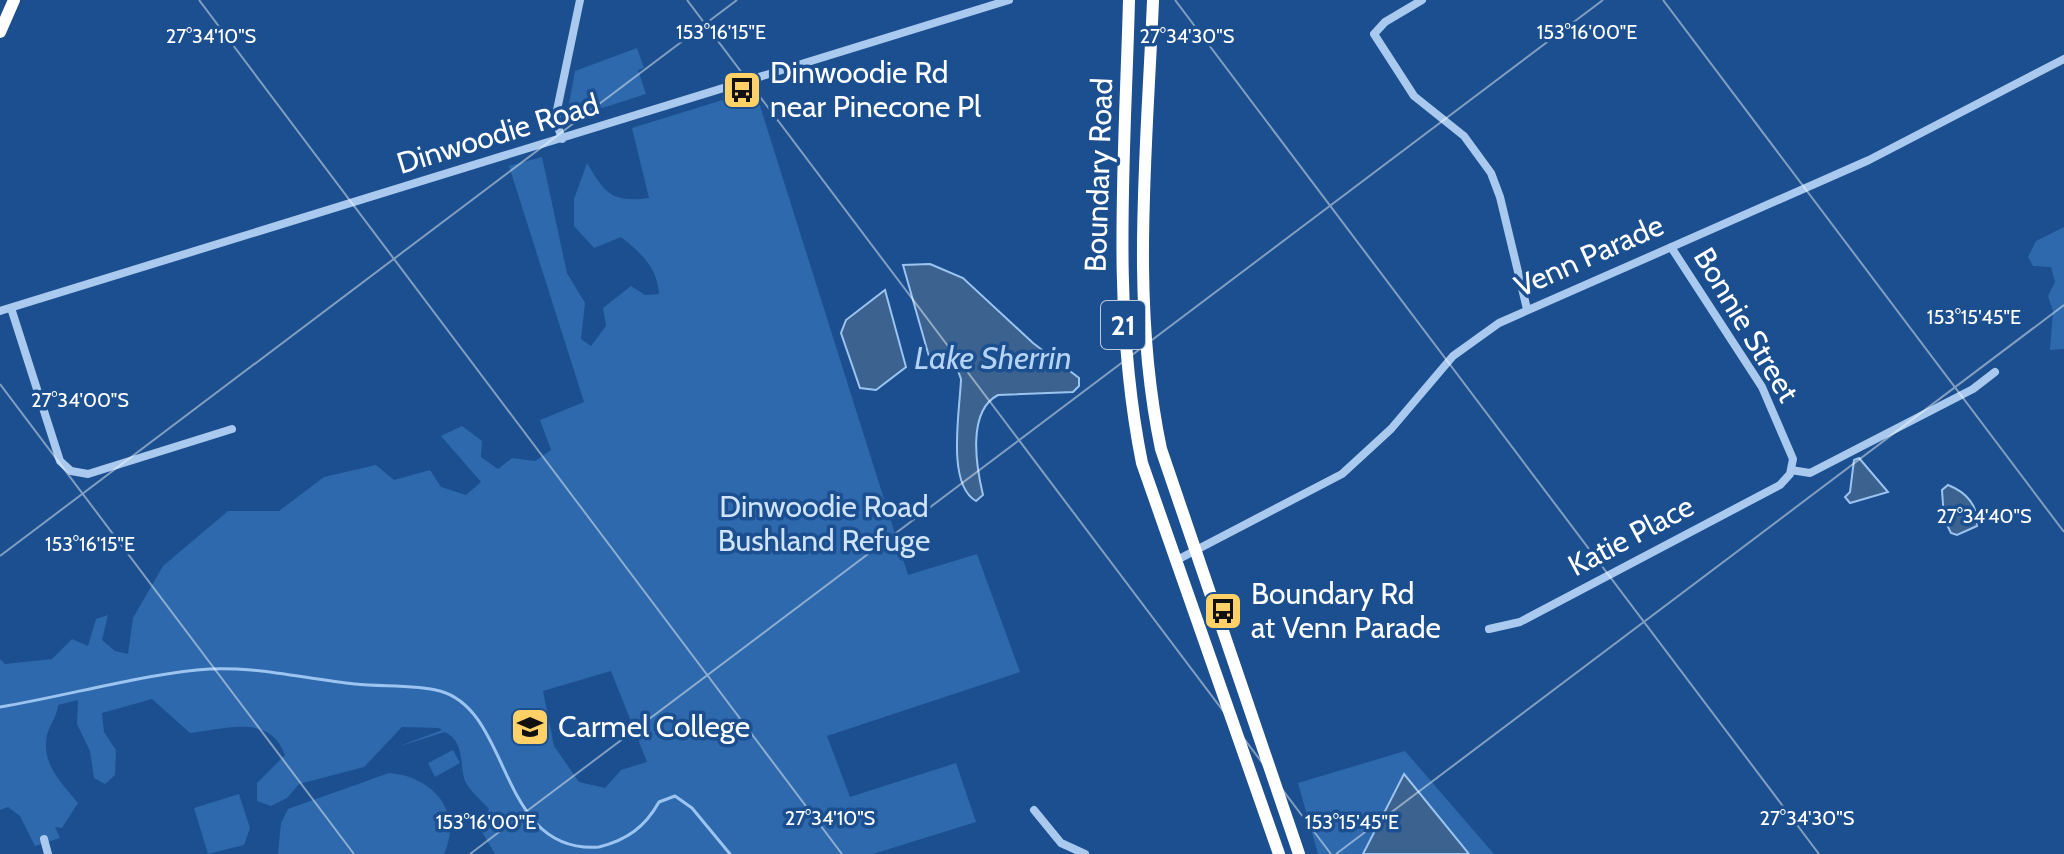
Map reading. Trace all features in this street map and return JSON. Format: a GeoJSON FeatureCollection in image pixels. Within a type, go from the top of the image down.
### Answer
{"type":"FeatureCollection","features":[{"type":"Feature","properties":{"kind":"highway"},"geometry":{"type":"LineString","coordinates":[[0,32],[14,0]]}},
{"type":"Feature","properties":{"kind":"highway","name":"Boundary Road"},"geometry":{"type":"LineString","coordinates":[[1129,0],[1121,253],[1125,363],[1142,463],[1279,854]]}},
{"type":"Feature","properties":{"kind":"highway","name":"Boundary Road"},"geometry":{"type":"LineString","coordinates":[[1153,0],[1143,260],[1145,351],[1161,449],[1299,854]]}},
{"type":"Feature","properties":{"kind":"street"},"geometry":{"type":"LineString","coordinates":[[562,139],[556,121],[557,110],[580,0]]}},
{"type":"Feature","properties":{"kind":"street","name":"Dinwoodie Road"},"geometry":{"type":"LineString","coordinates":[[0,311],[1009,0]]}},
{"type":"Feature","properties":{"kind":"street"},"geometry":{"type":"LineString","coordinates":[[1422,0],[1385,22],[1374,34],[1414,96],[1464,136],[1491,173],[1500,197],[1527,309]]}},
{"type":"Feature","properties":{"kind":"street","name":"Venn Parade"},"geometry":{"type":"LineString","coordinates":[[1177,560],[1342,474],[1391,429],[1453,356],[1474,339],[1527,309],[1869,160],[2064,59]]}},
{"type":"Feature","properties":{"kind":"street","name":"Bonnie Street"},"geometry":{"type":"LineString","coordinates":[[1671,247],[1752,369],[1793,459],[1791,472]]}},
{"type":"Feature","properties":{"kind":"street"},"geometry":{"type":"LineString","coordinates":[[11,308],[60,461],[71,471],[88,474],[232,429]]}},
{"type":"Feature","properties":{"kind":"street"},"geometry":{"type":"LineString","coordinates":[[1791,472],[1810,473],[1973,389],[1995,372]]}},
{"type":"Feature","properties":{"kind":"street","name":"Katie Place"},"geometry":{"type":"LineString","coordinates":[[1489,629],[1520,622],[1780,485],[1791,472]]}},
{"type":"Feature","properties":{"kind":"street"},"geometry":{"type":"LineString","coordinates":[[1034,810],[1061,843],[1085,854]]}},
{"type":"Feature","properties":{"kind":"street"},"geometry":{"type":"LineString","coordinates":[[44,839],[48,854]]}},
{"type":"Feature","properties":{"kind":"green space"},"geometry":{"type":"Polygon","coordinates":[[[637,48],[644,68],[638,70],[646,94],[571,118],[567,115],[575,71],[637,48]]]}},
{"type":"Feature","properties":{"kind":"green space","name":"Dinwoodie Road Bushland Refuge"},"geometry":{"type":"Polygon","coordinates":[[[755,90],[908,575],[977,554],[1020,672],[827,736],[850,797],[956,763],[976,822],[873,854],[495,854],[478,825],[489,809],[466,782],[460,752],[451,736],[445,732],[397,747],[442,730],[439,728],[402,727],[364,767],[299,784],[287,798],[271,806],[257,801],[257,783],[285,755],[269,733],[231,727],[190,733],[152,699],[102,713],[104,732],[116,750],[115,775],[105,784],[94,778],[90,751],[77,724],[78,700],[58,705],[46,745],[54,772],[78,803],[62,828],[55,827],[60,838],[35,846],[20,816],[8,807],[0,810],[0,659],[5,664],[52,659],[72,639],[88,646],[96,619],[108,615],[102,640],[115,651],[128,654],[133,618],[163,566],[228,511],[279,511],[324,477],[376,465],[394,480],[430,470],[441,487],[466,495],[481,482],[441,436],[462,426],[482,441],[481,457],[498,469],[512,458],[535,461],[551,450],[540,420],[584,402],[509,166],[542,157],[567,273],[585,303],[581,339],[591,346],[606,326],[603,308],[631,286],[645,295],[659,294],[655,276],[647,262],[621,237],[594,248],[574,226],[574,199],[587,163],[610,194],[626,199],[649,198],[632,128],[755,90]],[[611,671],[543,691],[554,746],[579,782],[605,788],[621,770],[647,762],[611,671]]]}},
{"type":"Feature","properties":{"kind":"green space"},"geometry":{"type":"Polygon","coordinates":[[[2064,227],[2064,349],[2050,350],[2053,311],[2048,296],[2055,282],[2051,267],[2033,266],[2028,257],[2036,241],[2064,227]]]}},
{"type":"Feature","properties":{"kind":"green space"},"geometry":{"type":"Polygon","coordinates":[[[453,750],[460,763],[435,777],[428,763],[453,750]]]}},
{"type":"Feature","properties":{"kind":"green space"},"geometry":{"type":"Polygon","coordinates":[[[1405,751],[1494,854],[1469,854],[1404,774],[1363,854],[1318,854],[1298,783],[1405,751]]]}},
{"type":"Feature","properties":{"kind":"green space"},"geometry":{"type":"Polygon","coordinates":[[[389,773],[418,781],[440,798],[450,823],[444,854],[278,854],[281,823],[288,809],[389,773]]]}},
{"type":"Feature","properties":{"kind":"green space"},"geometry":{"type":"Polygon","coordinates":[[[239,794],[250,828],[244,845],[208,854],[194,808],[239,794]]]}},
{"type":"Feature","properties":{"kind":"water","name":"Lake Sherrin"},"geometry":{"type":"Polygon","coordinates":[[[930,264],[963,278],[1033,343],[1079,378],[1079,386],[1073,392],[998,395],[988,403],[982,413],[976,440],[983,495],[976,501],[967,492],[958,463],[961,379],[955,363],[946,358],[930,360],[903,265],[930,264]]]}},
{"type":"Feature","properties":{"kind":"water"},"geometry":{"type":"Polygon","coordinates":[[[885,290],[906,367],[876,390],[860,388],[841,333],[846,320],[885,290]]]}},
{"type":"Feature","properties":{"kind":"water"},"geometry":{"type":"Polygon","coordinates":[[[1859,458],[1888,492],[1850,503],[1845,497],[1850,492],[1854,460],[1859,458]]]}},
{"type":"Feature","properties":{"kind":"water"},"geometry":{"type":"Polygon","coordinates":[[[1948,485],[1970,501],[1976,512],[1977,526],[1957,535],[1951,533],[1944,519],[1942,490],[1948,485]]]}},
{"type":"Feature","properties":{"kind":"water"},"geometry":{"type":"Polygon","coordinates":[[[1404,774],[1469,854],[1363,854],[1404,774]]]}},
{"type":"Feature","properties":{"kind":"waterway"},"geometry":{"type":"LineString","coordinates":[[0,707],[148,677],[217,669],[256,670],[355,684],[409,686],[440,691],[464,704],[481,725],[523,806],[541,828],[566,843],[599,847],[618,841],[648,819],[659,802],[675,796],[692,808],[730,854]]}},
{"type":"Feature","properties":{"kind":"place","name":"Dinwoodie Rd near Pinecone Pl"},"geometry":{"type":"Point","coordinates":[742,90]}},
{"type":"Feature","properties":{"kind":"place","name":"Boundary Rd at Venn Parade"},"geometry":{"type":"Point","coordinates":[1223,611]}},
{"type":"Feature","properties":{"kind":"place","name":"Carmel College"},"geometry":{"type":"Point","coordinates":[530,727]}}]}
